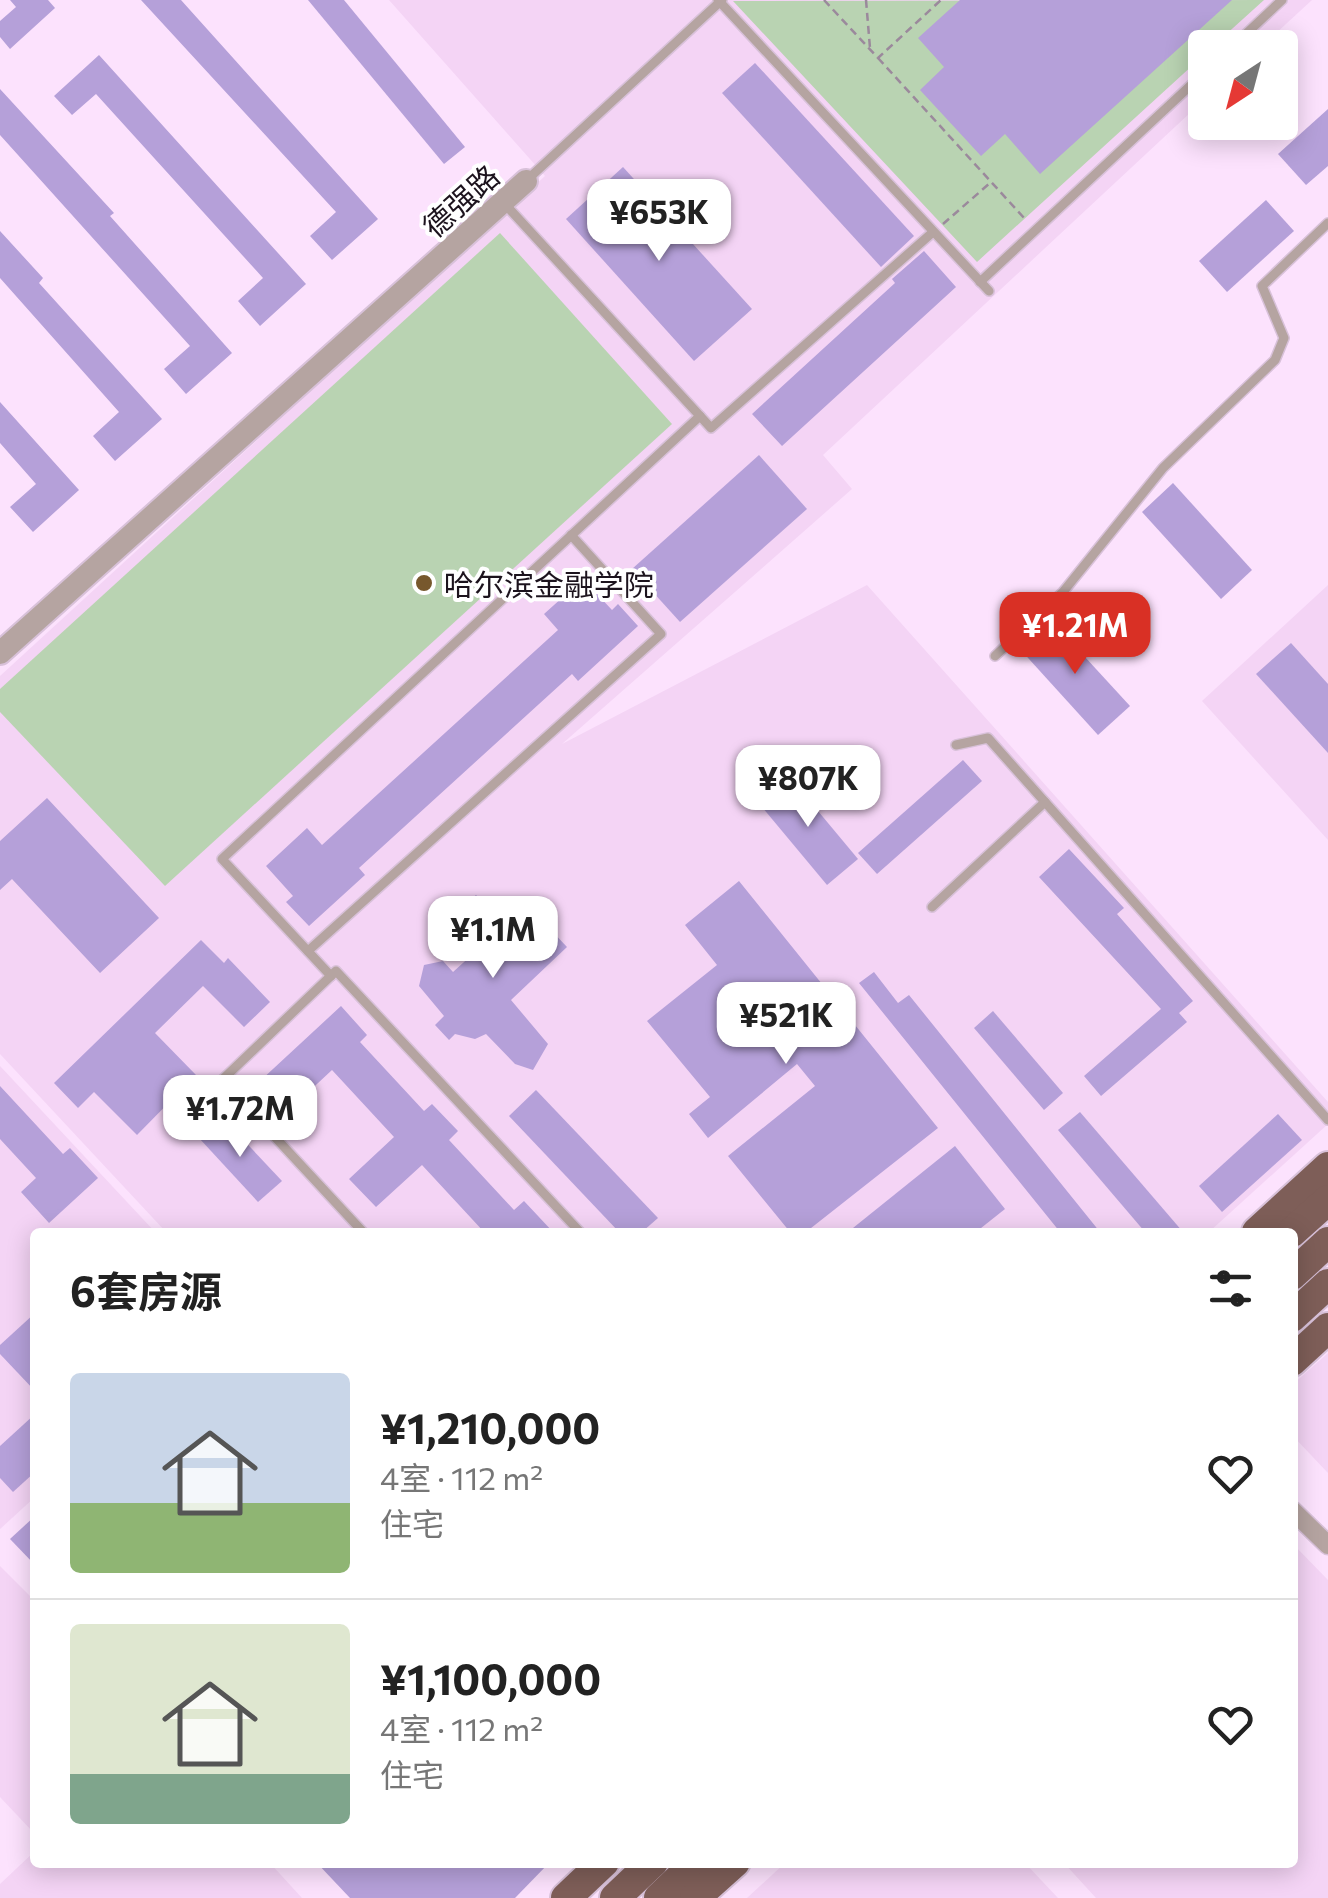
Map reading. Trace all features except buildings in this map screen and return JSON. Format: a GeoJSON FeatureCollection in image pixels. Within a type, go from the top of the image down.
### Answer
{"type":"FeatureCollection","features":[{"type":"Feature","properties":{"kind":"highway"},"geometry":{"type":"LineString","coordinates":[[1261,1228],[1328,1167]]}},
{"type":"Feature","properties":{"kind":"highway"},"geometry":{"type":"LineString","coordinates":[[1296,1228],[1328,1200]]}},
{"type":"Feature","properties":{"kind":"highway"},"geometry":{"type":"LineString","coordinates":[[1298,1270],[1328,1242]]}},
{"type":"Feature","properties":{"kind":"highway"},"geometry":{"type":"LineString","coordinates":[[1298,1311],[1328,1284]]}},
{"type":"Feature","properties":{"kind":"highway"},"geometry":{"type":"LineString","coordinates":[[1298,1334],[1328,1307]]}},
{"type":"Feature","properties":{"kind":"highway"},"geometry":{"type":"LineString","coordinates":[[1298,1356],[1328,1328]]}},
{"type":"Feature","properties":{"kind":"highway"},"geometry":{"type":"LineString","coordinates":[[566,1898],[596,1868]]}},
{"type":"Feature","properties":{"kind":"highway"},"geometry":{"type":"LineString","coordinates":[[615,1898],[648,1868]]}},
{"type":"Feature","properties":{"kind":"highway"},"geometry":{"type":"LineString","coordinates":[[659,1898],[691,1868]]}},
{"type":"Feature","properties":{"kind":"highway"},"geometry":{"type":"LineString","coordinates":[[696,1898],[728,1868]]}},
{"type":"Feature","properties":{"kind":"street","name":"德强路"},"geometry":{"type":"LineString","coordinates":[[0,638],[515,176],[526,181],[0,653]]}},
{"type":"Feature","properties":{"kind":"street"},"geometry":{"type":"LineString","coordinates":[[1298,1516],[1328,1545]]}},
{"type":"Feature","properties":{"kind":"lane"},"geometry":{"type":"LineString","coordinates":[[526,181],[720,0],[988,291]]}},
{"type":"Feature","properties":{"kind":"lane"},"geometry":{"type":"LineString","coordinates":[[1250,30],[1282,0]]}},
{"type":"Feature","properties":{"kind":"lane"},"geometry":{"type":"LineString","coordinates":[[980,282],[1188,88]]}},
{"type":"Feature","properties":{"kind":"lane"},"geometry":{"type":"LineString","coordinates":[[503,202],[711,428],[933,232]]}},
{"type":"Feature","properties":{"kind":"lane"},"geometry":{"type":"LineString","coordinates":[[996,656],[1063,592],[1163,468],[1275,360],[1284,338],[1262,286],[1328,223]]}},
{"type":"Feature","properties":{"kind":"lane"},"geometry":{"type":"LineString","coordinates":[[331,976],[222,860],[700,416]]}},
{"type":"Feature","properties":{"kind":"lane"},"geometry":{"type":"LineString","coordinates":[[308,951],[661,634],[572,536]]}},
{"type":"Feature","properties":{"kind":"lane"},"geometry":{"type":"LineString","coordinates":[[956,745],[988,738],[1328,1120]]}},
{"type":"Feature","properties":{"kind":"lane"},"geometry":{"type":"LineString","coordinates":[[932,907],[1046,802]]}},
{"type":"Feature","properties":{"kind":"lane"},"geometry":{"type":"LineString","coordinates":[[360,1228],[222,1080],[336,971],[576,1228]]}},
{"type":"Feature","properties":{"kind":"path"},"geometry":{"type":"LineString","coordinates":[[824,0],[1035,231]]}},
{"type":"Feature","properties":{"kind":"path"},"geometry":{"type":"LineString","coordinates":[[866,0],[870,50]]}},
{"type":"Feature","properties":{"kind":"path"},"geometry":{"type":"LineString","coordinates":[[878,58],[942,0]]}},
{"type":"Feature","properties":{"kind":"path"},"geometry":{"type":"LineString","coordinates":[[933,232],[991,182]]}},
{"type":"Feature","properties":{"kind":"shaded area","name":"哈尔滨金融学院"},"geometry":{"type":"Polygon","coordinates":[[[389,0],[1312,0],[1279,30],[1188,30],[1188,115],[823,455],[852,489],[562,744],[867,585],[1328,1102],[1328,1124],[1213,1228],[162,1228],[0,1054],[0,676],[545,176],[389,0]]]}},
{"type":"Feature","properties":{"kind":"shaded area"},"geometry":{"type":"Polygon","coordinates":[[[1328,585],[1328,840],[1202,701],[1328,585]]]}},
{"type":"Feature","properties":{"kind":"shaded area"},"geometry":{"type":"Polygon","coordinates":[[[0,1066],[151,1228],[30,1228],[30,1502],[0,1529],[0,1066]]]}},
{"type":"Feature","properties":{"kind":"shaded area"},"geometry":{"type":"Polygon","coordinates":[[[1328,1353],[1328,1473],[1298,1441],[1298,1380],[1328,1353]]]}},
{"type":"Feature","properties":{"kind":"shaded area"},"geometry":{"type":"Polygon","coordinates":[[[1298,1549],[1328,1580],[1328,1898],[1096,1898],[1069,1868],[1298,1868],[1298,1549]]]}},
{"type":"Feature","properties":{"kind":"shaded area"},"geometry":{"type":"Polygon","coordinates":[[[0,1566],[30,1596],[30,1829],[0,1797],[0,1566]]]}},
{"type":"Feature","properties":{"kind":"shaded area"},"geometry":{"type":"Polygon","coordinates":[[[30,1856],[30,1868],[275,1868],[302,1898],[0,1898],[0,1884],[30,1856]]]}},
{"type":"Feature","properties":{"kind":"shaded area"},"geometry":{"type":"Polygon","coordinates":[[[780,1868],[1030,1868],[1058,1898],[747,1898],[780,1868]]]}},
{"type":"Feature","properties":{"kind":"green space"},"geometry":{"type":"Polygon","coordinates":[[[1264,0],[1231,30],[1188,30],[1188,70],[977,262],[733,1],[1264,0]]]}},
{"type":"Feature","properties":{"kind":"green space"},"geometry":{"type":"Polygon","coordinates":[[[500,233],[672,424],[165,886],[0,712],[0,689],[500,233]]]}},
{"type":"Feature","properties":{"kind":"place","name":"哈尔滨金融学院"},"geometry":{"type":"Point","coordinates":[424,583]}}]}
